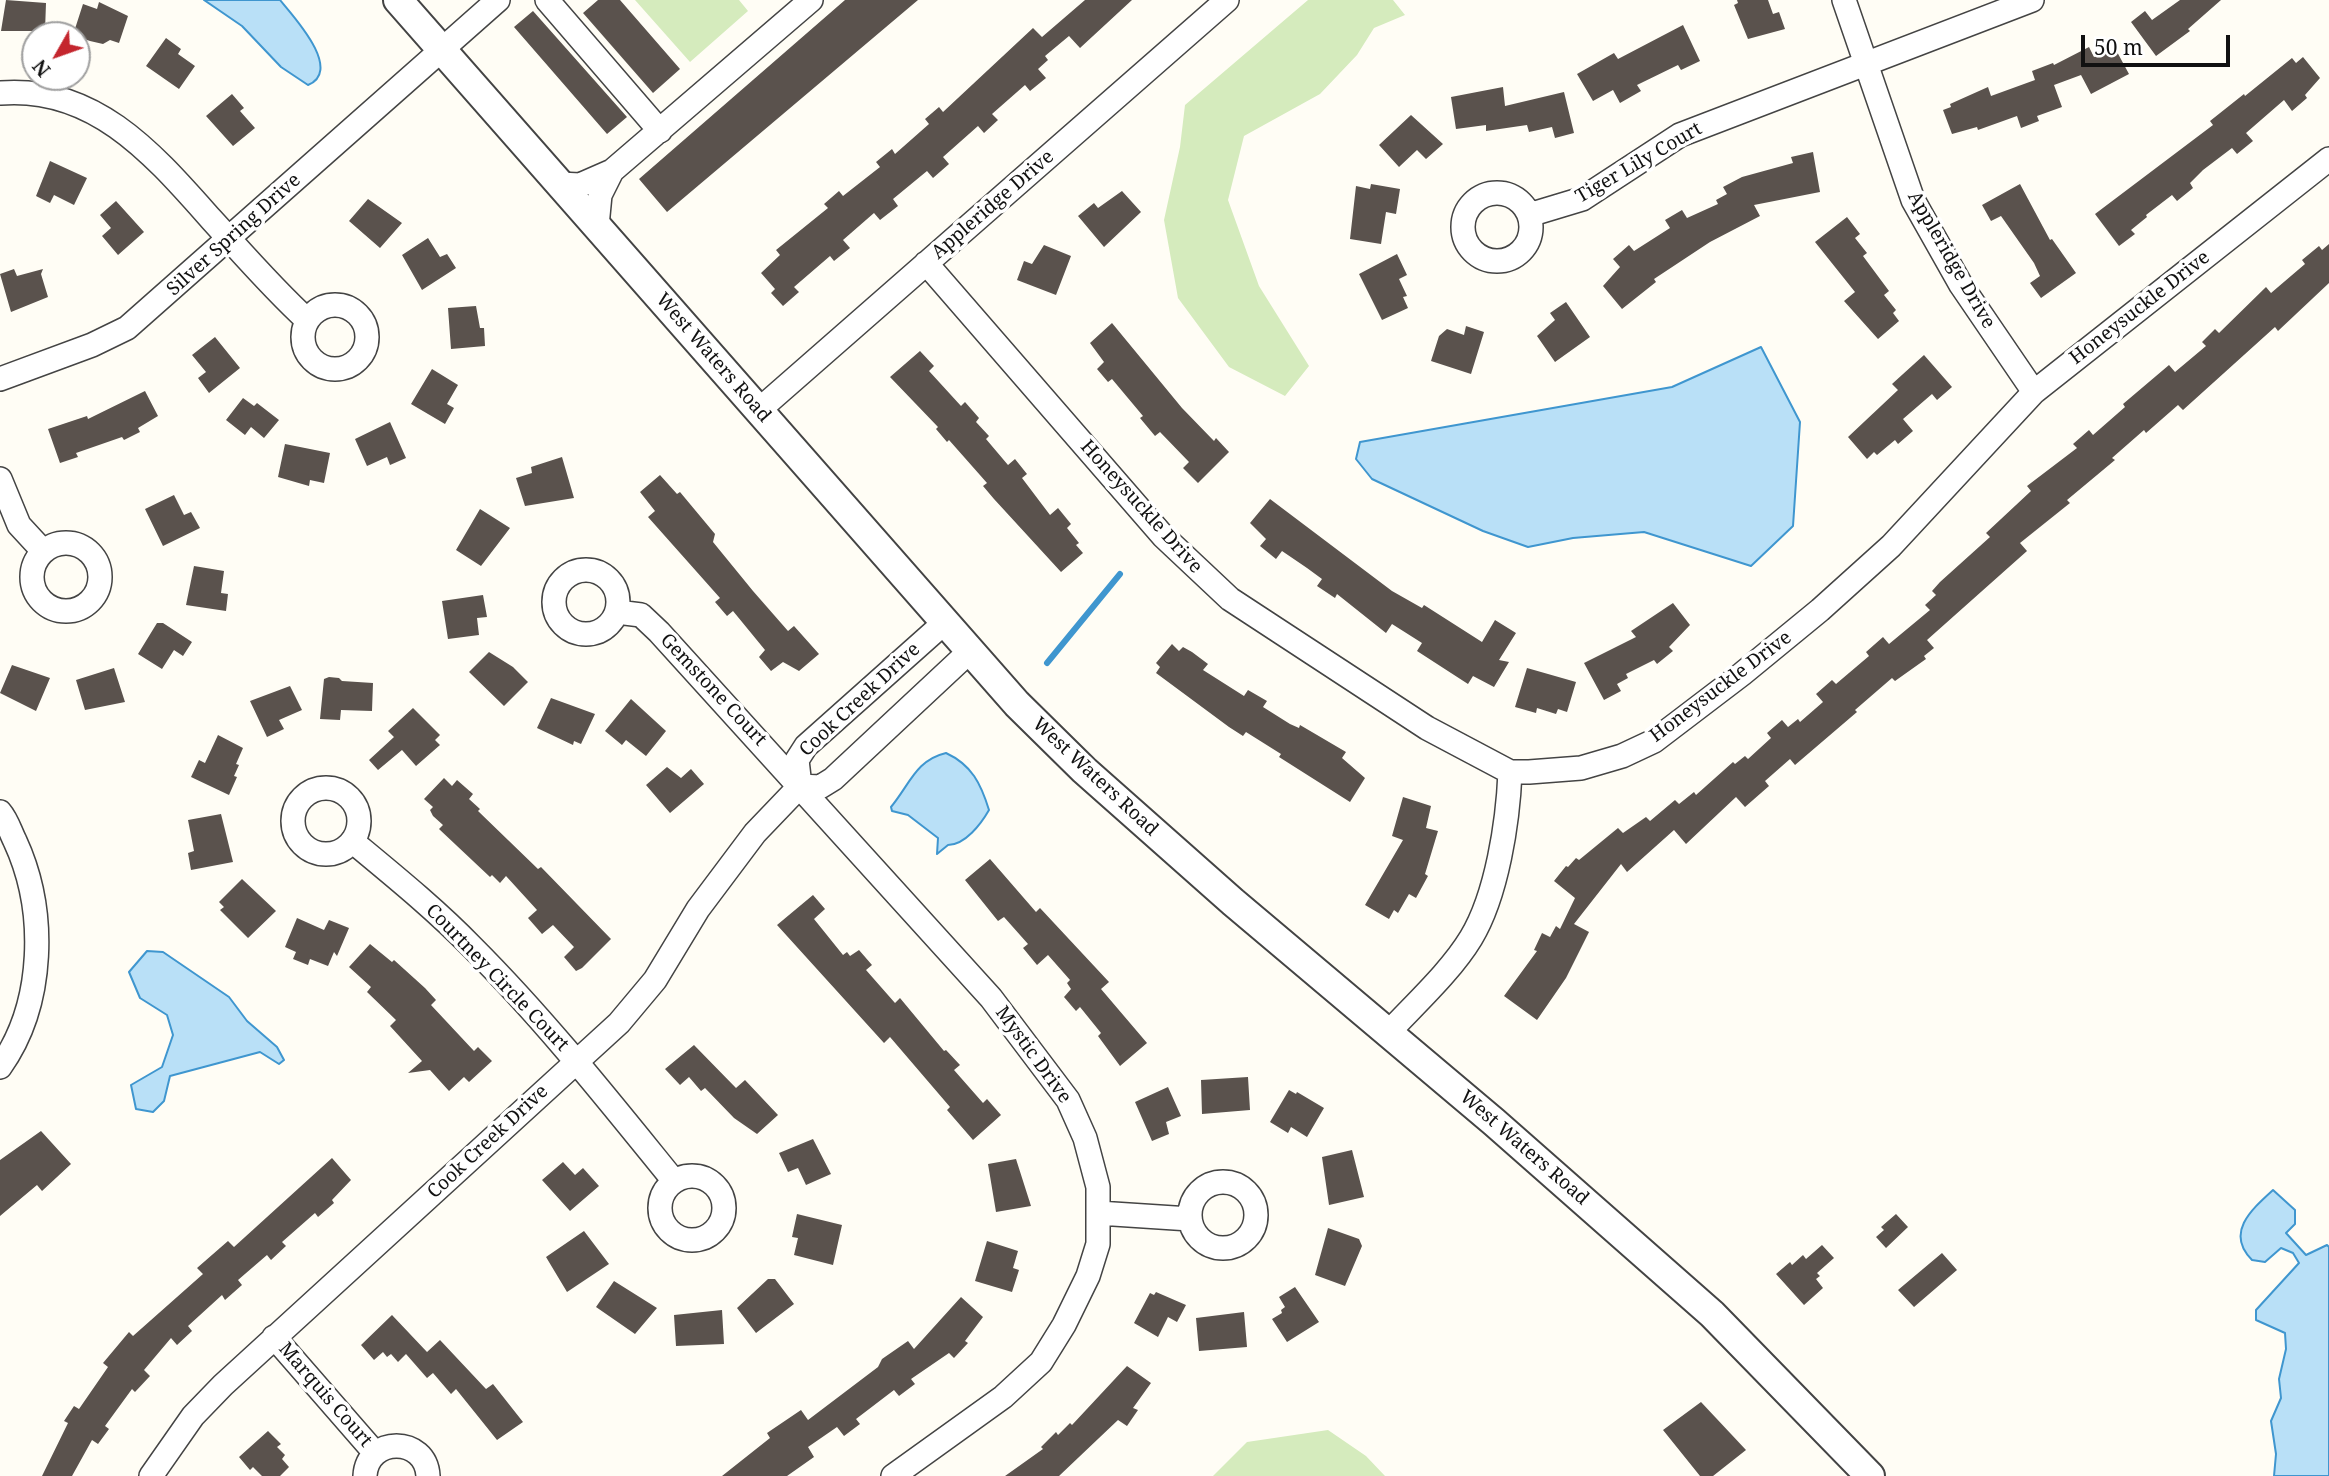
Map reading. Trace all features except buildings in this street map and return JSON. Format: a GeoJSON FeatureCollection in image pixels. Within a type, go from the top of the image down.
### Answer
{"type":"FeatureCollection","features":[{"type":"Feature","properties":{"kind":"street","name":"West Waters Road"},"geometry":{"type":"LineString","coordinates":[[398,0],[969,652],[1084,771],[1233,902],[1390,1032],[1712,1314],[1870,1476]]}},
{"type":"Feature","properties":{"kind":"street","name":"Silver Spring Drive"},"geometry":{"type":"LineString","coordinates":[[0,379],[92,345],[127,328],[498,0]]}},
{"type":"Feature","properties":{"kind":"street"},"geometry":{"type":"LineString","coordinates":[[547,0],[660,131]]}},
{"type":"Feature","properties":{"kind":"street"},"geometry":{"type":"LineString","coordinates":[[559,184],[580,184],[612,171],[811,0]]}},
{"type":"Feature","properties":{"kind":"street","name":"Appleridge Drive"},"geometry":{"type":"LineString","coordinates":[[759,410],[1227,0]]}},
{"type":"Feature","properties":{"kind":"street","name":"Appleridge Drive"},"geometry":{"type":"LineString","coordinates":[[1844,0],[1913,201],[1961,285],[2034,392]]}},
{"type":"Feature","properties":{"kind":"street","name":"Tiger Lily Court"},"geometry":{"type":"LineString","coordinates":[[1529,215],[1582,200],[1680,135],[2032,0]]}},
{"type":"Feature","properties":{"kind":"street"},"geometry":{"type":"LineString","coordinates":[[0,93],[19,92],[56,98],[93,110],[154,155],[307,320]]}},
{"type":"Feature","properties":{"kind":"street","name":"Honeysuckle Drive"},"geometry":{"type":"LineString","coordinates":[[926,263],[1163,536],[1230,600],[1427,728],[1510,772],[1581,768],[1622,756],[1654,741],[1820,610],[1891,546],[2034,392],[2329,159]]}},
{"type":"Feature","properties":{"kind":"street"},"geometry":{"type":"LineString","coordinates":[[597,226],[600,195],[612,171]]}},
{"type":"Feature","properties":{"kind":"street"},"geometry":{"type":"LineString","coordinates":[[0,479],[19,525],[43,551]]}},
{"type":"Feature","properties":{"kind":"street","name":"Gemstone Court"},"geometry":{"type":"LineString","coordinates":[[617,612],[640,615],[659,632],[800,786]]}},
{"type":"Feature","properties":{"kind":"street","name":"Cook Creek Drive"},"geometry":{"type":"LineString","coordinates":[[800,786],[797,760],[806,746],[944,623]]}},
{"type":"Feature","properties":{"kind":"street","name":"Cook Creek Drive"},"geometry":{"type":"LineString","coordinates":[[151,1476],[193,1416],[274,1338],[619,1023],[656,980],[698,909],[755,833],[800,786],[820,787],[833,779],[969,652]]}},
{"type":"Feature","properties":{"kind":"street"},"geometry":{"type":"LineString","coordinates":[[1390,1032],[1455,960],[1471,938],[1482,915],[1491,890],[1510,772]]}},
{"type":"Feature","properties":{"kind":"street","name":"Mystic Drive"},"geometry":{"type":"LineString","coordinates":[[800,786],[991,998],[1068,1100],[1085,1138],[1098,1187],[1098,1244],[1088,1276],[1064,1325],[1041,1362],[1003,1397],[894,1476]]}},
{"type":"Feature","properties":{"kind":"street"},"geometry":{"type":"LineString","coordinates":[[0,812],[26,863],[36,910],[33,979],[25,1020],[0,1067]]}},
{"type":"Feature","properties":{"kind":"street","name":"Courtney Circle Court"},"geometry":{"type":"LineString","coordinates":[[352,841],[421,898],[473,947],[576,1061],[674,1181]]}},
{"type":"Feature","properties":{"kind":"street"},"geometry":{"type":"LineString","coordinates":[[1098,1213],[1190,1219]]}},
{"type":"Feature","properties":{"kind":"street","name":"Marquis Court"},"geometry":{"type":"LineString","coordinates":[[274,1338],[375,1453]]}},
{"type":"Feature","properties":{"kind":"street","name":"Marquis Court"},"geometry":{"type":"LineString","coordinates":[[365,1476],[369,1461],[375,1453],[395,1445],[406,1446],[423,1460],[428,1476]]}},
{"type":"Feature","properties":{"kind":"green space"},"geometry":{"type":"Polygon","coordinates":[[[635,0],[739,0],[748,11],[690,62],[635,0]]]}},
{"type":"Feature","properties":{"kind":"green space"},"geometry":{"type":"Polygon","coordinates":[[[1308,0],[1393,0],[1405,15],[1374,28],[1357,55],[1320,94],[1244,136],[1228,200],[1259,286],[1309,366],[1285,396],[1229,367],[1178,298],[1164,220],[1180,147],[1185,105],[1308,0]]]}},
{"type":"Feature","properties":{"kind":"green space"},"geometry":{"type":"Polygon","coordinates":[[[1328,1430],[1366,1456],[1385,1476],[1213,1476],[1247,1442],[1328,1430]]]}},
{"type":"Feature","properties":{"kind":"water"},"geometry":{"type":"Polygon","coordinates":[[[204,0],[280,0],[312,42],[318,55],[318,78],[308,85],[281,67],[242,26],[204,0]]]}},
{"type":"Feature","properties":{"kind":"water"},"geometry":{"type":"Polygon","coordinates":[[[1761,347],[1800,422],[1793,526],[1751,566],[1644,532],[1573,538],[1528,547],[1483,531],[1372,479],[1356,459],[1360,442],[1672,387],[1761,347]]]}},
{"type":"Feature","properties":{"kind":"water"},"geometry":{"type":"Polygon","coordinates":[[[946,753],[969,769],[983,792],[989,810],[966,838],[948,845],[937,854],[938,838],[908,815],[892,811],[891,807],[920,767],[946,753]]]}},
{"type":"Feature","properties":{"kind":"water"},"geometry":{"type":"Polygon","coordinates":[[[147,951],[163,952],[229,997],[247,1021],[277,1047],[284,1060],[279,1064],[260,1052],[170,1076],[164,1101],[153,1112],[136,1109],[131,1085],[162,1067],[173,1035],[167,1015],[140,998],[129,972],[147,951]]]}},
{"type":"Feature","properties":{"kind":"water"},"geometry":{"type":"Polygon","coordinates":[[[2273,1190],[2295,1210],[2295,1224],[2286,1233],[2306,1255],[2327,1245],[2329,1247],[2329,1476],[2274,1476],[2276,1454],[2271,1421],[2281,1398],[2279,1379],[2286,1349],[2285,1333],[2256,1320],[2256,1310],[2299,1263],[2293,1253],[2281,1248],[2265,1262],[2252,1260],[2244,1250],[2241,1240],[2244,1222],[2273,1190]]]}},
{"type":"Feature","properties":{"kind":"waterway"},"geometry":{"type":"LineString","coordinates":[[1047,663],[1120,574]]}}]}
